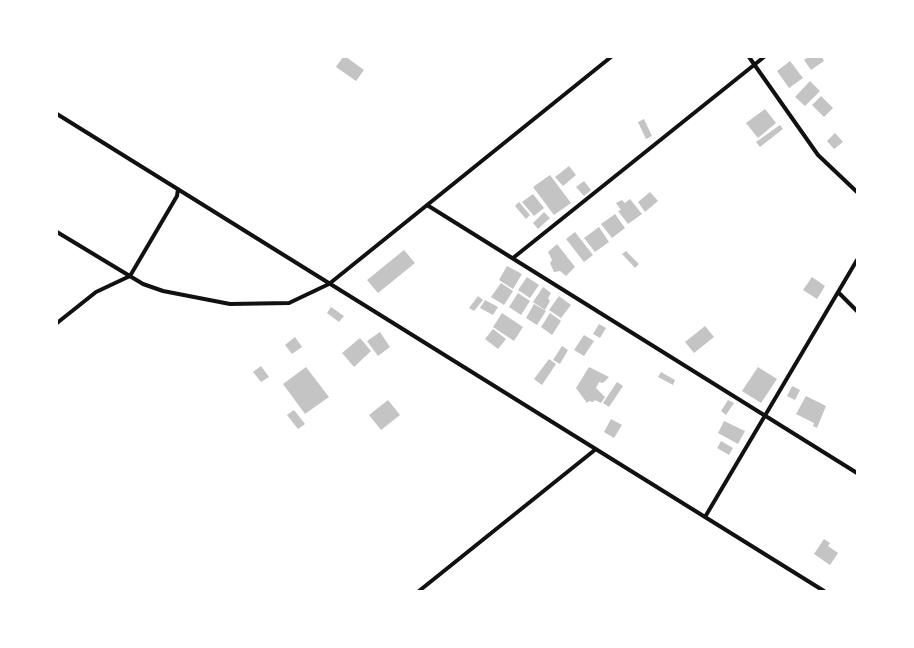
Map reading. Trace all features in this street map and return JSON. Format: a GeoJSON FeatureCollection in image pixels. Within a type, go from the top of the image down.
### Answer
{"type":"FeatureCollection","features":[{"type":"Feature","properties":{"kind":"street"},"geometry":{"type":"LineString","coordinates":[[57,232],[143,284],[163,291],[230,304],[289,303],[329,284],[611,57]]}},
{"type":"Feature","properties":{"kind":"street"},"geometry":{"type":"LineString","coordinates":[[749,57],[818,155],[857,192]]}},
{"type":"Feature","properties":{"kind":"street"},"geometry":{"type":"LineString","coordinates":[[513,258],[764,57]]}},
{"type":"Feature","properties":{"kind":"street"},"geometry":{"type":"LineString","coordinates":[[57,114],[824,591]]}},
{"type":"Feature","properties":{"kind":"street"},"geometry":{"type":"LineString","coordinates":[[57,323],[96,292],[130,276],[177,196],[178,189]]}},
{"type":"Feature","properties":{"kind":"street"},"geometry":{"type":"LineString","coordinates":[[427,205],[857,473]]}},
{"type":"Feature","properties":{"kind":"street"},"geometry":{"type":"LineString","coordinates":[[705,517],[857,260]]}},
{"type":"Feature","properties":{"kind":"street"},"geometry":{"type":"LineString","coordinates":[[838,292],[857,311]]}},
{"type":"Feature","properties":{"kind":"street"},"geometry":{"type":"LineString","coordinates":[[418,591],[596,449]]}},
{"type":"Feature","properties":{"kind":"building"},"geometry":{"type":"Polygon","coordinates":[[[343,57],[364,70],[356,81],[336,67],[343,57]]]}},
{"type":"Feature","properties":{"kind":"building"},"geometry":{"type":"Polygon","coordinates":[[[809,57],[822,57],[824,61],[811,70],[804,60],[809,57]]]}},
{"type":"Feature","properties":{"kind":"building"},"geometry":{"type":"Polygon","coordinates":[[[790,61],[803,78],[789,88],[777,71],[790,61]]]}},
{"type":"Feature","properties":{"kind":"building"},"geometry":{"type":"Polygon","coordinates":[[[810,81],[820,91],[805,106],[795,97],[810,81]]]}},
{"type":"Feature","properties":{"kind":"building"},"geometry":{"type":"Polygon","coordinates":[[[821,96],[833,108],[824,117],[812,105],[821,96]]]}},
{"type":"Feature","properties":{"kind":"building"},"geometry":{"type":"Polygon","coordinates":[[[765,109],[776,123],[758,138],[746,123],[765,109]]]}},
{"type":"Feature","properties":{"kind":"building"},"geometry":{"type":"Polygon","coordinates":[[[644,119],[652,136],[646,139],[638,122],[644,119]]]}},
{"type":"Feature","properties":{"kind":"building"},"geometry":{"type":"Polygon","coordinates":[[[780,125],[783,129],[760,147],[756,142],[780,125]]]}},
{"type":"Feature","properties":{"kind":"building"},"geometry":{"type":"Polygon","coordinates":[[[835,133],[843,142],[834,149],[827,141],[835,133]]]}},
{"type":"Feature","properties":{"kind":"building"},"geometry":{"type":"Polygon","coordinates":[[[569,166],[576,175],[563,186],[555,177],[569,166]]]}},
{"type":"Feature","properties":{"kind":"building"},"geometry":{"type":"Polygon","coordinates":[[[550,175],[571,203],[554,215],[533,187],[550,175]]]}},
{"type":"Feature","properties":{"kind":"building"},"geometry":{"type":"Polygon","coordinates":[[[584,181],[591,190],[584,196],[576,187],[584,181]]]}},
{"type":"Feature","properties":{"kind":"building"},"geometry":{"type":"Polygon","coordinates":[[[650,192],[658,201],[645,212],[638,202],[650,192]]]}},
{"type":"Feature","properties":{"kind":"building"},"geometry":{"type":"Polygon","coordinates":[[[533,194],[544,208],[534,216],[522,202],[533,194]]]}},
{"type":"Feature","properties":{"kind":"building"},"geometry":{"type":"Polygon","coordinates":[[[630,199],[642,214],[628,224],[618,211],[621,210],[616,203],[622,200],[625,203],[630,199]]]}},
{"type":"Feature","properties":{"kind":"building"},"geometry":{"type":"Polygon","coordinates":[[[519,202],[530,215],[526,219],[515,206],[519,202]]]}},
{"type":"Feature","properties":{"kind":"building"},"geometry":{"type":"Polygon","coordinates":[[[544,212],[550,218],[538,229],[533,223],[544,212]]]}},
{"type":"Feature","properties":{"kind":"building"},"geometry":{"type":"Polygon","coordinates":[[[615,214],[625,228],[612,238],[601,224],[615,214]]]}},
{"type":"Feature","properties":{"kind":"building"},"geometry":{"type":"Polygon","coordinates":[[[599,227],[609,242],[595,252],[584,238],[599,227]]]}},
{"type":"Feature","properties":{"kind":"building"},"geometry":{"type":"Polygon","coordinates":[[[575,232],[593,255],[584,262],[566,239],[575,232]]]}},
{"type":"Feature","properties":{"kind":"building"},"geometry":{"type":"Polygon","coordinates":[[[557,244],[575,267],[566,276],[560,271],[554,272],[550,263],[552,260],[548,252],[557,244]]]}},
{"type":"Feature","properties":{"kind":"building"},"geometry":{"type":"Polygon","coordinates":[[[404,250],[415,263],[378,293],[367,280],[404,250]]]}},
{"type":"Feature","properties":{"kind":"building"},"geometry":{"type":"Polygon","coordinates":[[[626,251],[639,264],[635,268],[622,254],[626,251]]]}},
{"type":"Feature","properties":{"kind":"building"},"geometry":{"type":"Polygon","coordinates":[[[507,266],[522,274],[513,289],[499,280],[507,266]]]}},
{"type":"Feature","properties":{"kind":"building"},"geometry":{"type":"Polygon","coordinates":[[[527,277],[539,285],[530,298],[518,290],[527,277]]]}},
{"type":"Feature","properties":{"kind":"building"},"geometry":{"type":"Polygon","coordinates":[[[812,277],[825,286],[817,299],[803,290],[812,277]]]}},
{"type":"Feature","properties":{"kind":"building"},"geometry":{"type":"Polygon","coordinates":[[[501,283],[513,291],[504,305],[491,297],[501,283]]]}},
{"type":"Feature","properties":{"kind":"building"},"geometry":{"type":"Polygon","coordinates":[[[543,287],[551,293],[545,310],[533,302],[543,287]]]}},
{"type":"Feature","properties":{"kind":"building"},"geometry":{"type":"Polygon","coordinates":[[[518,293],[530,301],[521,315],[509,307],[518,293]]]}},
{"type":"Feature","properties":{"kind":"building"},"geometry":{"type":"Polygon","coordinates":[[[478,296],[483,300],[474,311],[469,308],[478,296]]]}},
{"type":"Feature","properties":{"kind":"building"},"geometry":{"type":"Polygon","coordinates":[[[559,296],[571,305],[561,318],[549,310],[559,296]]]}},
{"type":"Feature","properties":{"kind":"building"},"geometry":{"type":"Polygon","coordinates":[[[485,300],[498,307],[493,315],[480,308],[485,300]]]}},
{"type":"Feature","properties":{"kind":"building"},"geometry":{"type":"Polygon","coordinates":[[[534,304],[546,311],[537,325],[526,318],[534,304]]]}},
{"type":"Feature","properties":{"kind":"building"},"geometry":{"type":"Polygon","coordinates":[[[331,307],[344,316],[339,322],[327,313],[331,307]]]}},
{"type":"Feature","properties":{"kind":"building"},"geometry":{"type":"Polygon","coordinates":[[[502,313],[523,327],[514,341],[493,327],[502,313]]]}},
{"type":"Feature","properties":{"kind":"building"},"geometry":{"type":"Polygon","coordinates":[[[550,313],[561,321],[552,335],[541,327],[550,313]]]}},
{"type":"Feature","properties":{"kind":"building"},"geometry":{"type":"Polygon","coordinates":[[[599,324],[606,328],[600,338],[593,334],[599,324]]]}},
{"type":"Feature","properties":{"kind":"building"},"geometry":{"type":"Polygon","coordinates":[[[705,326],[714,337],[694,353],[685,342],[705,326]]]}},
{"type":"Feature","properties":{"kind":"building"},"geometry":{"type":"Polygon","coordinates":[[[493,329],[506,339],[498,349],[485,339],[493,329]]]}},
{"type":"Feature","properties":{"kind":"building"},"geometry":{"type":"Polygon","coordinates":[[[380,332],[390,347],[378,356],[367,341],[380,332]]]}},
{"type":"Feature","properties":{"kind":"building"},"geometry":{"type":"Polygon","coordinates":[[[584,335],[594,341],[584,356],[574,350],[584,335]]]}},
{"type":"Feature","properties":{"kind":"building"},"geometry":{"type":"Polygon","coordinates":[[[295,337],[302,347],[292,354],[285,345],[295,337]]]}},
{"type":"Feature","properties":{"kind":"building"},"geometry":{"type":"Polygon","coordinates":[[[360,338],[371,351],[354,367],[342,353],[360,338]]]}},
{"type":"Feature","properties":{"kind":"building"},"geometry":{"type":"Polygon","coordinates":[[[562,346],[568,350],[560,364],[553,360],[562,346]]]}},
{"type":"Feature","properties":{"kind":"building"},"geometry":{"type":"Polygon","coordinates":[[[549,359],[556,364],[542,385],[534,379],[549,359]]]}},
{"type":"Feature","properties":{"kind":"building"},"geometry":{"type":"Polygon","coordinates":[[[261,366],[269,377],[261,382],[253,372],[261,366]]]}},
{"type":"Feature","properties":{"kind":"building"},"geometry":{"type":"Polygon","coordinates":[[[306,367],[329,397],[305,414],[283,384],[306,367]]]}},
{"type":"Feature","properties":{"kind":"building"},"geometry":{"type":"Polygon","coordinates":[[[589,367],[609,377],[603,383],[599,382],[596,388],[605,397],[601,403],[595,400],[587,403],[576,388],[589,367]]]}},
{"type":"Feature","properties":{"kind":"building"},"geometry":{"type":"Polygon","coordinates":[[[758,367],[777,379],[761,403],[742,391],[758,367]]]}},
{"type":"Feature","properties":{"kind":"building"},"geometry":{"type":"Polygon","coordinates":[[[661,372],[675,380],[673,385],[658,377],[661,372]]]}},
{"type":"Feature","properties":{"kind":"building"},"geometry":{"type":"Polygon","coordinates":[[[617,382],[623,386],[609,407],[603,403],[617,382]]]}},
{"type":"Feature","properties":{"kind":"building"},"geometry":{"type":"Polygon","coordinates":[[[792,386],[800,390],[795,400],[787,396],[792,386]]]}},
{"type":"Feature","properties":{"kind":"building"},"geometry":{"type":"Polygon","coordinates":[[[806,396],[826,406],[817,428],[813,426],[814,423],[796,414],[806,396]]]}},
{"type":"Feature","properties":{"kind":"building"},"geometry":{"type":"Polygon","coordinates":[[[388,400],[400,415],[381,430],[369,415],[388,400]]]}},
{"type":"Feature","properties":{"kind":"building"},"geometry":{"type":"Polygon","coordinates":[[[728,400],[734,403],[726,415],[721,411],[728,400]]]}},
{"type":"Feature","properties":{"kind":"building"},"geometry":{"type":"Polygon","coordinates":[[[294,410],[305,424],[298,429],[287,415],[294,410]]]}},
{"type":"Feature","properties":{"kind":"building"},"geometry":{"type":"Polygon","coordinates":[[[611,419],[622,425],[614,438],[604,432],[611,419]]]}},
{"type":"Feature","properties":{"kind":"building"},"geometry":{"type":"Polygon","coordinates":[[[724,421],[745,431],[738,444],[718,433],[724,421]]]}},
{"type":"Feature","properties":{"kind":"building"},"geometry":{"type":"Polygon","coordinates":[[[721,441],[733,448],[729,455],[717,448],[721,441]]]}},
{"type":"Feature","properties":{"kind":"building"},"geometry":{"type":"Polygon","coordinates":[[[824,539],[830,543],[828,546],[838,553],[830,565],[814,554],[824,539]]]}}]}
